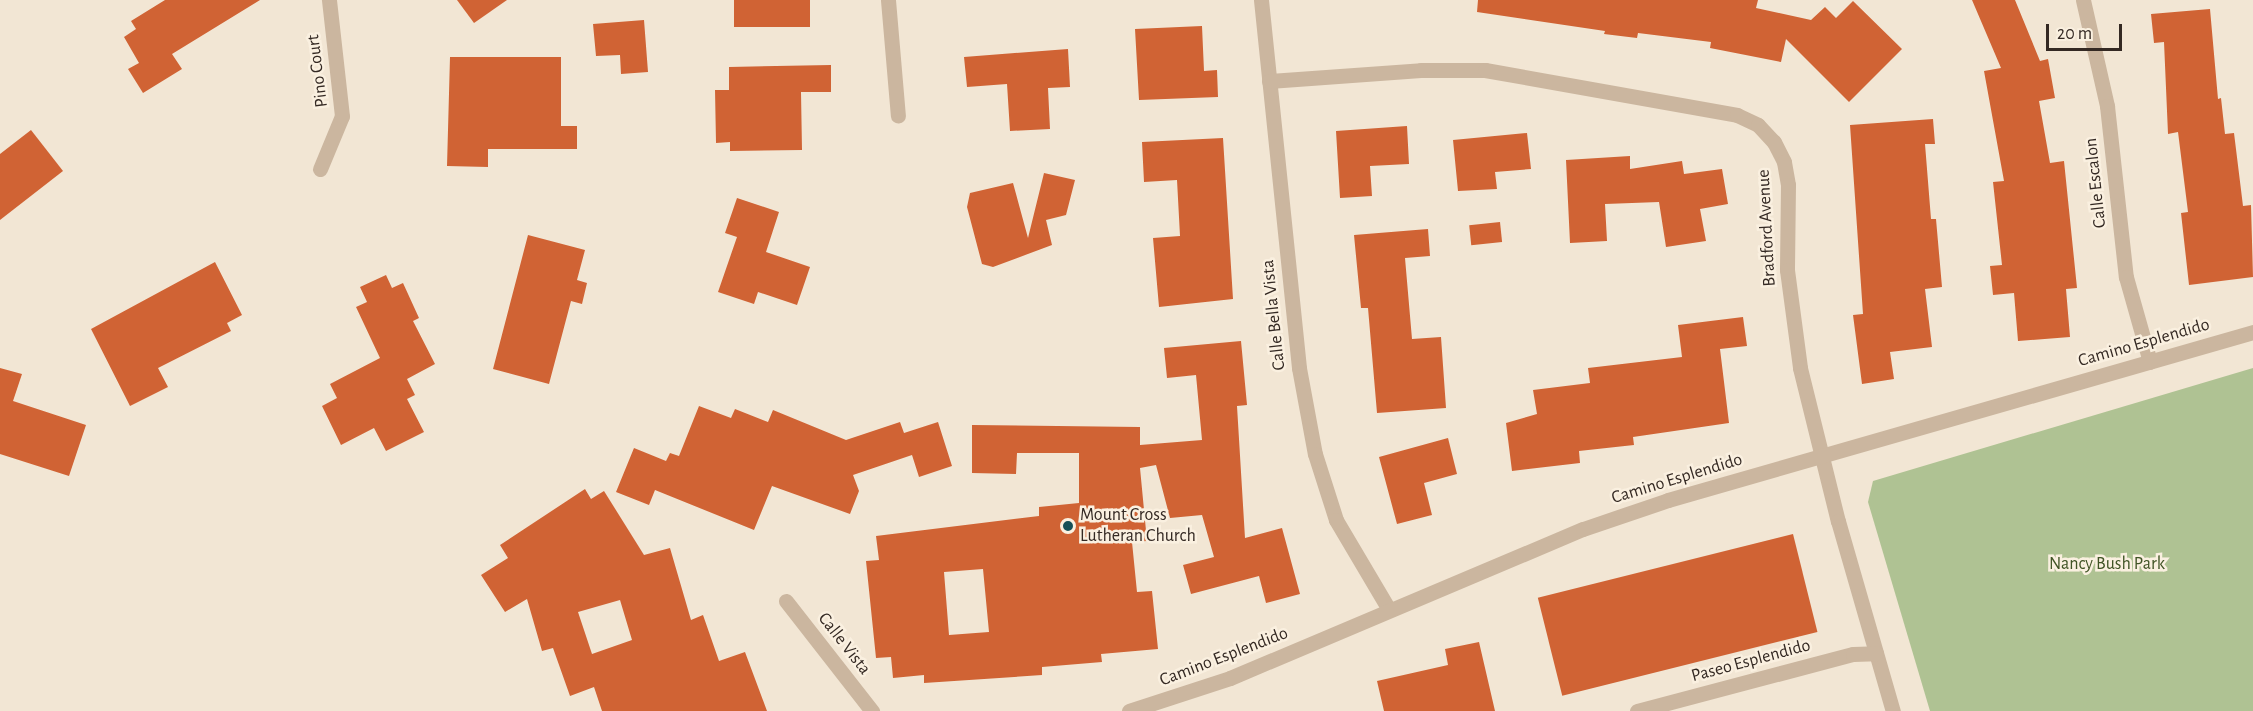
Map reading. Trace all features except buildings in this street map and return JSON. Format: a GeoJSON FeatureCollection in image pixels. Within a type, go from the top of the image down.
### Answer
{"type":"FeatureCollection","features":[{"type":"Feature","properties":{"kind":"street","name":"Pino Court"},"geometry":{"type":"LineString","coordinates":[[320,169],[342,116],[329,0]]}},
{"type":"Feature","properties":{"kind":"street"},"geometry":{"type":"LineString","coordinates":[[888,0],[898,116]]}},
{"type":"Feature","properties":{"kind":"street","name":"Calle Bella Vista"},"geometry":{"type":"LineString","coordinates":[[1261,0],[1299,368],[1315,454],[1336,520],[1388,608]]}},
{"type":"Feature","properties":{"kind":"street","name":"Calle Escalon"},"geometry":{"type":"LineString","coordinates":[[2083,0],[2108,106],[2126,277],[2150,362]]}},
{"type":"Feature","properties":{"kind":"street","name":"Bradford Avenue"},"geometry":{"type":"LineString","coordinates":[[1269,81],[1421,70],[1485,70],[1737,115],[1758,125],[1774,142],[1784,162],[1791,311],[1800,368],[1893,711]]}},
{"type":"Feature","properties":{"kind":"street","name":"Camino Esplendido"},"geometry":{"type":"LineString","coordinates":[[1129,711],[1230,678],[1328,639],[1388,608],[1583,529],[1823,456],[2253,332]]}},
{"type":"Feature","properties":{"kind":"street","name":"Calle Vista"},"geometry":{"type":"LineString","coordinates":[[786,602],[872,711]]}},
{"type":"Feature","properties":{"kind":"street","name":"Paseo Esplendido"},"geometry":{"type":"LineString","coordinates":[[1637,711],[1853,654],[1876,653]]}},
{"type":"Feature","properties":{"kind":"green space","name":"Nancy Bush Park"},"geometry":{"type":"Polygon","coordinates":[[[2253,368],[2253,711],[1930,711],[1868,502],[1873,481],[2253,368]]]}},
{"type":"Feature","properties":{"kind":"place","name":"Mount Cross Lutheran Church"},"geometry":{"type":"Point","coordinates":[1068,526]}}]}
